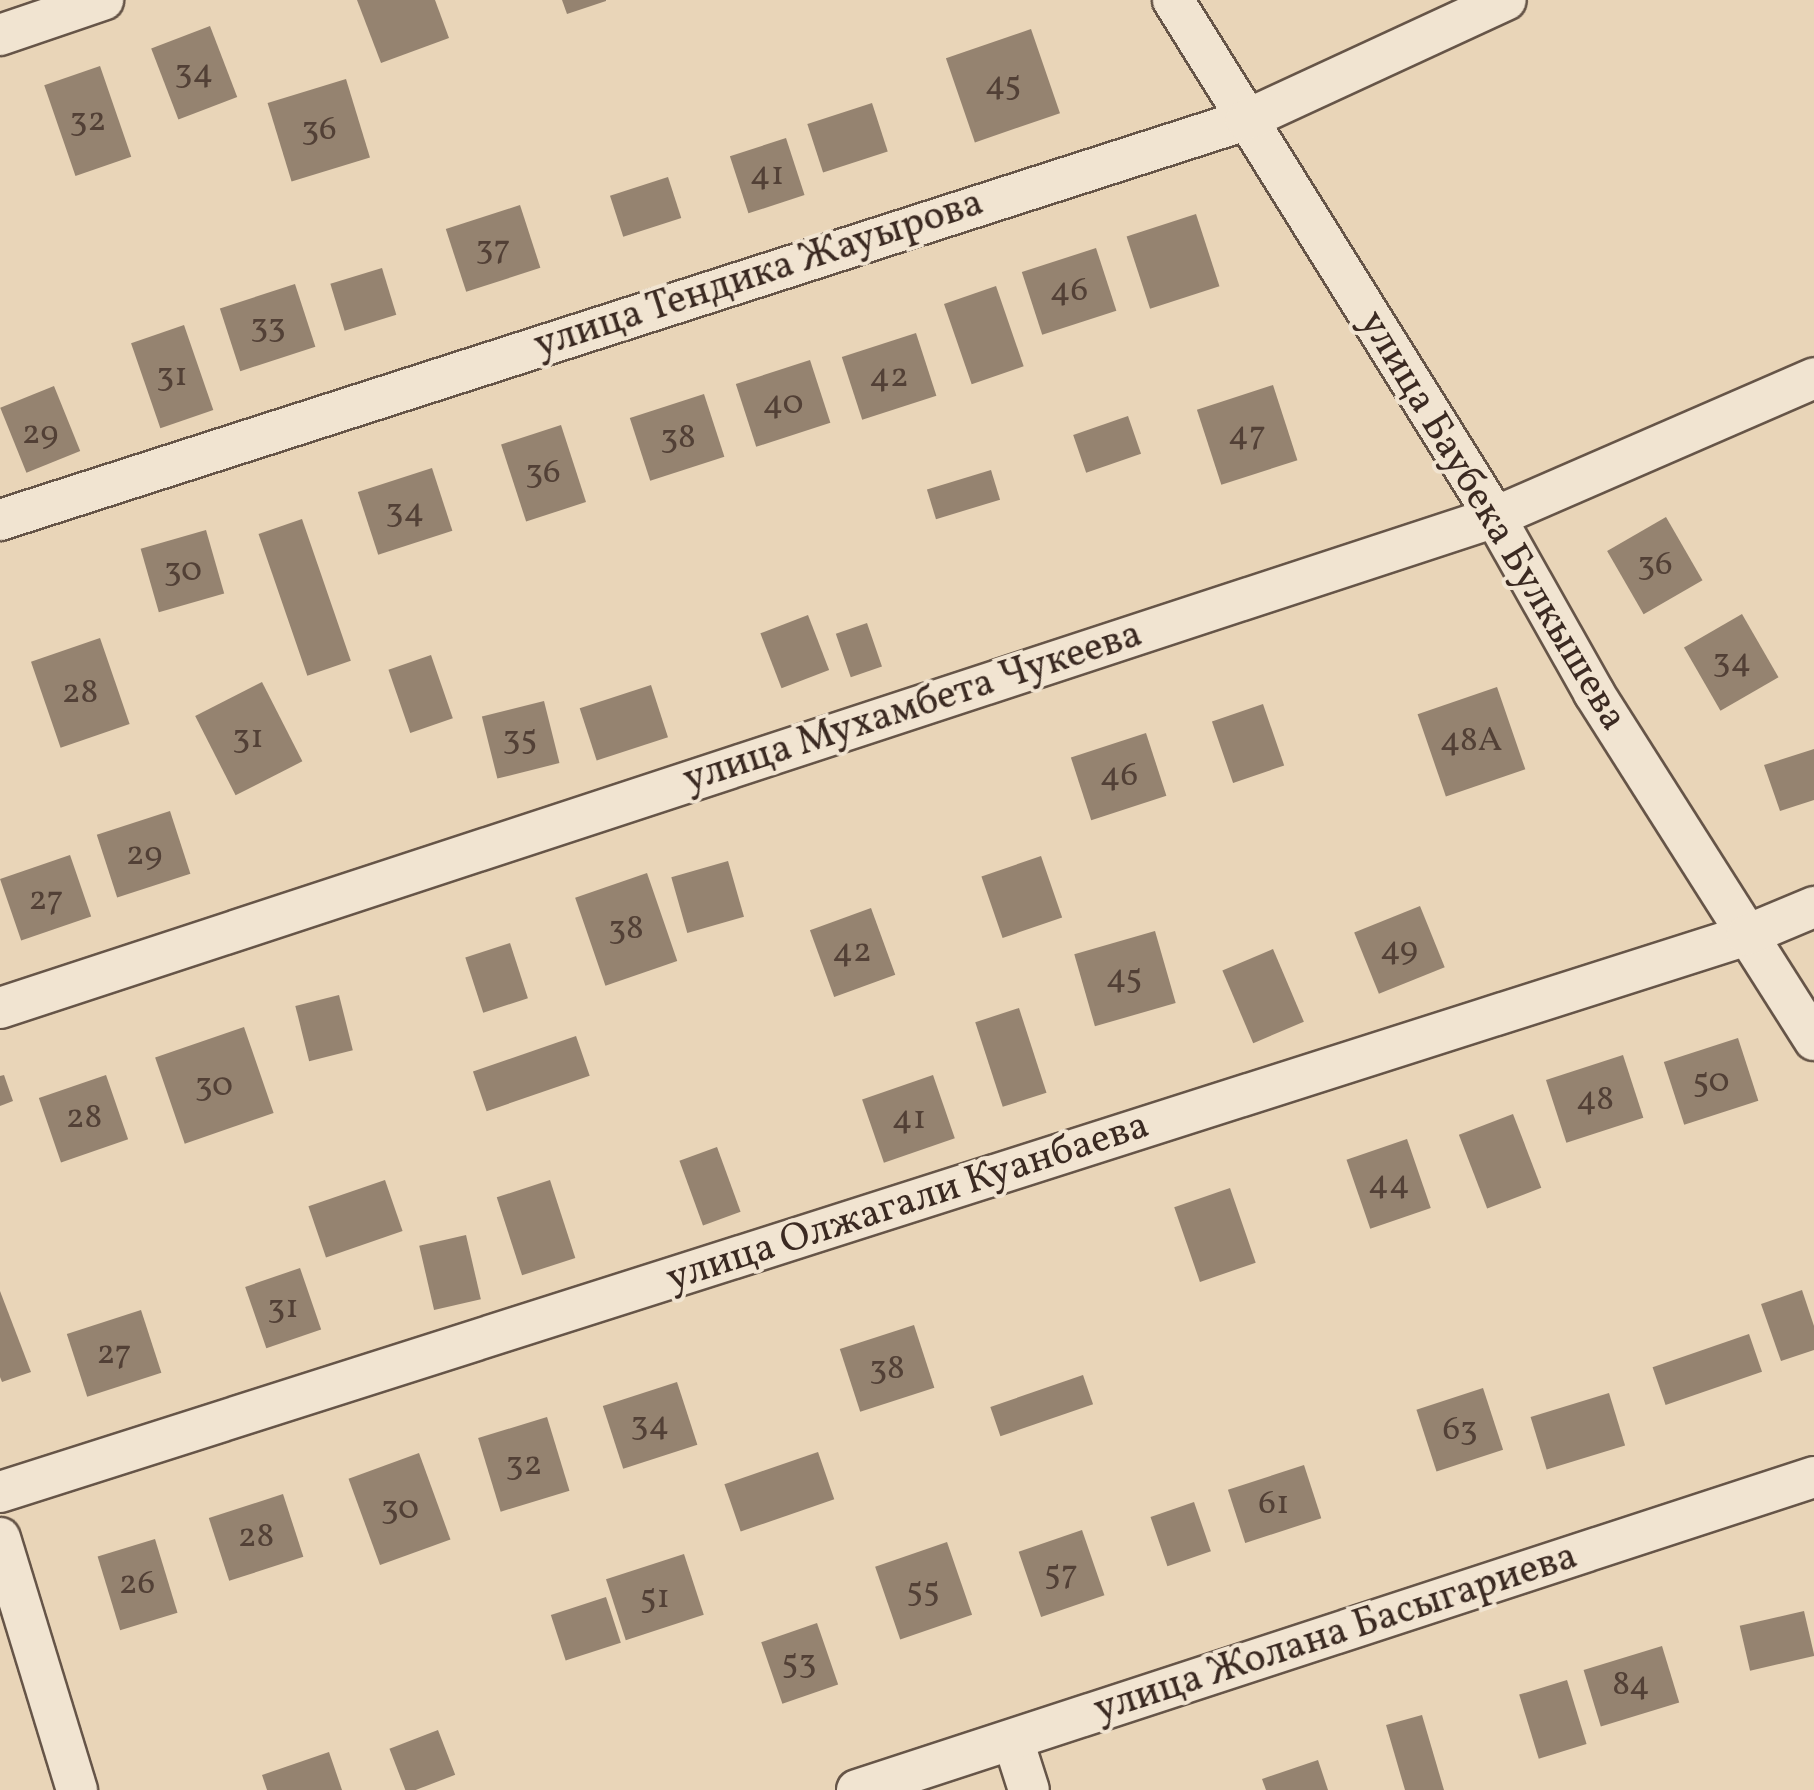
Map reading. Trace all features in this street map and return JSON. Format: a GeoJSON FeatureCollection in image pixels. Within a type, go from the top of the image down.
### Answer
{"type":"FeatureCollection","features":[{"type":"Feature","properties":{"kind":"street"},"geometry":{"type":"LineString","coordinates":[[0,35],[103,0]]}},
{"type":"Feature","properties":{"kind":"street","name":"улица Баубека Булкышева"},"geometry":{"type":"LineString","coordinates":[[1174,0],[1495,516],[1594,694],[1814,1040]]}},
{"type":"Feature","properties":{"kind":"street","name":"улица Тендика Жауырова"},"geometry":{"type":"LineString","coordinates":[[0,520],[1246,120],[1506,0]]}},
{"type":"Feature","properties":{"kind":"street","name":"улица Мухамбета Чукеева"},"geometry":{"type":"LineString","coordinates":[[0,1008],[1495,516],[1814,378]]}},
{"type":"Feature","properties":{"kind":"street","name":"улица Олжагали Куанбаева"},"geometry":{"type":"LineString","coordinates":[[0,1492],[1747,935],[1814,907]]}},
{"type":"Feature","properties":{"kind":"street","name":"улица Жолана Басыгариева"},"geometry":{"type":"LineString","coordinates":[[857,1790],[1814,1477]]}},
{"type":"Feature","properties":{"kind":"street"},"geometry":{"type":"LineString","coordinates":[[0,1538],[77,1790]]}},
{"type":"Feature","properties":{"kind":"street"},"geometry":{"type":"LineString","coordinates":[[1013,1740],[1029,1790]]}},
{"type":"Feature","properties":{"kind":"building"},"geometry":{"type":"Polygon","coordinates":[[[357,0],[435,0],[449,38],[381,63],[357,0]]]}},
{"type":"Feature","properties":{"kind":"building"},"geometry":{"type":"Polygon","coordinates":[[[562,0],[606,0],[606,1],[567,14],[562,0]]]}},
{"type":"Feature","properties":{"kind":"building"},"geometry":{"type":"Polygon","coordinates":[[[210,26],[237,97],[178,120],[151,49],[210,26]]]}},
{"type":"Feature","properties":{"kind":"building"},"geometry":{"type":"Polygon","coordinates":[[[1031,29],[1060,113],[975,142],[946,58],[1031,29]]]}},
{"type":"Feature","properties":{"kind":"building"},"geometry":{"type":"Polygon","coordinates":[[[100,66],[131,157],[75,176],[44,85],[100,66]]]}},
{"type":"Feature","properties":{"kind":"building"},"geometry":{"type":"Polygon","coordinates":[[[346,79],[370,157],[292,181],[268,103],[346,79]]]}},
{"type":"Feature","properties":{"kind":"building"},"geometry":{"type":"Polygon","coordinates":[[[872,103],[888,152],[823,173],[807,124],[872,103]]]}},
{"type":"Feature","properties":{"kind":"building"},"geometry":{"type":"Polygon","coordinates":[[[786,138],[805,195],[748,213],[730,156],[786,138]]]}},
{"type":"Feature","properties":{"kind":"building"},"geometry":{"type":"Polygon","coordinates":[[[668,177],[681,218],[623,237],[610,196],[668,177]]]}},
{"type":"Feature","properties":{"kind":"building"},"geometry":{"type":"Polygon","coordinates":[[[520,205],[540,268],[466,292],[446,229],[520,205]]]}},
{"type":"Feature","properties":{"kind":"building"},"geometry":{"type":"Polygon","coordinates":[[[1196,214],[1219,286],[1150,309],[1127,237],[1196,214]]]}},
{"type":"Feature","properties":{"kind":"building"},"geometry":{"type":"Polygon","coordinates":[[[1096,248],[1116,311],[1042,335],[1022,272],[1096,248]]]}},
{"type":"Feature","properties":{"kind":"building"},"geometry":{"type":"Polygon","coordinates":[[[382,268],[396,315],[345,331],[330,284],[382,268]]]}},
{"type":"Feature","properties":{"kind":"building"},"geometry":{"type":"Polygon","coordinates":[[[295,284],[315,347],[240,371],[220,308],[295,284]]]}},
{"type":"Feature","properties":{"kind":"building"},"geometry":{"type":"Polygon","coordinates":[[[996,286],[1024,366],[972,384],[944,304],[996,286]]]}},
{"type":"Feature","properties":{"kind":"building"},"geometry":{"type":"Polygon","coordinates":[[[184,325],[213,410],[160,428],[131,343],[184,325]]]}},
{"type":"Feature","properties":{"kind":"building"},"geometry":{"type":"Polygon","coordinates":[[[916,333],[936,396],[862,420],[842,357],[916,333]]]}},
{"type":"Feature","properties":{"kind":"building"},"geometry":{"type":"Polygon","coordinates":[[[810,360],[830,423],[756,447],[736,384],[810,360]]]}},
{"type":"Feature","properties":{"kind":"building"},"geometry":{"type":"Polygon","coordinates":[[[1273,385],[1297,460],[1221,485],[1197,410],[1273,385]]]}},
{"type":"Feature","properties":{"kind":"building"},"geometry":{"type":"Polygon","coordinates":[[[54,386],[80,451],[26,473],[0,408],[54,386]]]}},
{"type":"Feature","properties":{"kind":"building"},"geometry":{"type":"Polygon","coordinates":[[[704,394],[724,457],[650,481],[630,418],[704,394]]]}},
{"type":"Feature","properties":{"kind":"building"},"geometry":{"type":"Polygon","coordinates":[[[1128,416],[1141,454],[1086,473],[1073,435],[1128,416]]]}},
{"type":"Feature","properties":{"kind":"building"},"geometry":{"type":"Polygon","coordinates":[[[561,425],[586,502],[526,522],[501,444],[561,425]]]}},
{"type":"Feature","properties":{"kind":"building"},"geometry":{"type":"Polygon","coordinates":[[[432,468],[452,531],[378,555],[358,492],[432,468]]]}},
{"type":"Feature","properties":{"kind":"building"},"geometry":{"type":"Polygon","coordinates":[[[991,470],[1000,500],[936,519],[927,490],[991,470]]]}},
{"type":"Feature","properties":{"kind":"building"},"geometry":{"type":"Polygon","coordinates":[[[1666,517],[1702,580],[1644,614],[1607,551],[1666,517]]]}},
{"type":"Feature","properties":{"kind":"building"},"geometry":{"type":"Polygon","coordinates":[[[302,519],[351,661],[307,676],[259,534],[302,519]]]}},
{"type":"Feature","properties":{"kind":"building"},"geometry":{"type":"Polygon","coordinates":[[[206,530],[224,593],[159,612],[141,549],[206,530]]]}},
{"type":"Feature","properties":{"kind":"building"},"geometry":{"type":"Polygon","coordinates":[[[1742,614],[1778,677],[1720,711],[1684,648],[1742,614]]]}},
{"type":"Feature","properties":{"kind":"building"},"geometry":{"type":"Polygon","coordinates":[[[808,615],[829,670],[782,688],[760,633],[808,615]]]}},
{"type":"Feature","properties":{"kind":"building"},"geometry":{"type":"Polygon","coordinates":[[[867,623],[882,666],[851,677],[836,634],[867,623]]]}},
{"type":"Feature","properties":{"kind":"building"},"geometry":{"type":"Polygon","coordinates":[[[100,638],[130,724],[61,748],[31,662],[100,638]]]}},
{"type":"Feature","properties":{"kind":"building"},"geometry":{"type":"Polygon","coordinates":[[[431,655],[453,718],[410,733],[388,670],[431,655]]]}},
{"type":"Feature","properties":{"kind":"building"},"geometry":{"type":"Polygon","coordinates":[[[262,682],[302,761],[236,795],[195,716],[262,682]]]}},
{"type":"Feature","properties":{"kind":"building"},"geometry":{"type":"Polygon","coordinates":[[[651,685],[668,737],[597,760],[580,708],[651,685]]]}},
{"type":"Feature","properties":{"kind":"building"},"geometry":{"type":"Polygon","coordinates":[[[1497,687],[1525,769],[1446,797],[1418,714],[1497,687]]]}},
{"type":"Feature","properties":{"kind":"building"},"geometry":{"type":"Polygon","coordinates":[[[544,701],[559,763],[497,779],[482,716],[544,701]]]}},
{"type":"Feature","properties":{"kind":"building"},"geometry":{"type":"Polygon","coordinates":[[[1263,704],[1284,765],[1233,783],[1212,722],[1263,704]]]}},
{"type":"Feature","properties":{"kind":"building"},"geometry":{"type":"Polygon","coordinates":[[[1146,733],[1166,796],[1091,820],[1071,757],[1146,733]]]}},
{"type":"Feature","properties":{"kind":"building"},"geometry":{"type":"Polygon","coordinates":[[[1814,749],[1814,800],[1780,811],[1764,765],[1814,749]]]}},
{"type":"Feature","properties":{"kind":"building"},"geometry":{"type":"Polygon","coordinates":[[[170,811],[190,874],[117,898],[97,835],[170,811]]]}},
{"type":"Feature","properties":{"kind":"building"},"geometry":{"type":"Polygon","coordinates":[[[70,855],[91,916],[21,941],[0,879],[70,855]]]}},
{"type":"Feature","properties":{"kind":"building"},"geometry":{"type":"Polygon","coordinates":[[[1041,856],[1062,917],[1003,938],[981,877],[1041,856]]]}},
{"type":"Feature","properties":{"kind":"building"},"geometry":{"type":"Polygon","coordinates":[[[728,861],[744,917],[687,933],[671,877],[728,861]]]}},
{"type":"Feature","properties":{"kind":"building"},"geometry":{"type":"Polygon","coordinates":[[[647,873],[677,961],[605,986],[575,898],[647,873]]]}},
{"type":"Feature","properties":{"kind":"building"},"geometry":{"type":"Polygon","coordinates":[[[1420,906],[1445,967],[1379,994],[1354,933],[1420,906]]]}},
{"type":"Feature","properties":{"kind":"building"},"geometry":{"type":"Polygon","coordinates":[[[871,908],[895,975],[834,997],[810,930],[871,908]]]}},
{"type":"Feature","properties":{"kind":"building"},"geometry":{"type":"Polygon","coordinates":[[[1155,931],[1176,1003],[1095,1026],[1074,954],[1155,931]]]}},
{"type":"Feature","properties":{"kind":"building"},"geometry":{"type":"Polygon","coordinates":[[[510,943],[528,998],[483,1013],[465,958],[510,943]]]}},
{"type":"Feature","properties":{"kind":"building"},"geometry":{"type":"Polygon","coordinates":[[[1273,949],[1304,1022],[1253,1043],[1222,970],[1273,949]]]}},
{"type":"Feature","properties":{"kind":"building"},"geometry":{"type":"Polygon","coordinates":[[[339,995],[353,1050],[309,1061],[295,1006],[339,995]]]}},
{"type":"Feature","properties":{"kind":"building"},"geometry":{"type":"Polygon","coordinates":[[[1019,1008],[1047,1093],[1003,1107],[975,1022],[1019,1008]]]}},
{"type":"Feature","properties":{"kind":"building"},"geometry":{"type":"Polygon","coordinates":[[[244,1027],[274,1113],[185,1144],[155,1058],[244,1027]]]}},
{"type":"Feature","properties":{"kind":"building"},"geometry":{"type":"Polygon","coordinates":[[[576,1036],[590,1076],[487,1111],[473,1071],[576,1036]]]}},
{"type":"Feature","properties":{"kind":"building"},"geometry":{"type":"Polygon","coordinates":[[[1738,1038],[1758,1101],[1684,1125],[1664,1062],[1738,1038]]]}},
{"type":"Feature","properties":{"kind":"building"},"geometry":{"type":"Polygon","coordinates":[[[1623,1055],[1643,1118],[1566,1143],[1546,1080],[1623,1055]]]}},
{"type":"Feature","properties":{"kind":"building"},"geometry":{"type":"Polygon","coordinates":[[[4,1075],[13,1101],[0,1106],[0,1076],[4,1075]]]}},
{"type":"Feature","properties":{"kind":"building"},"geometry":{"type":"Polygon","coordinates":[[[106,1075],[128,1139],[61,1162],[39,1098],[106,1075]]]}},
{"type":"Feature","properties":{"kind":"building"},"geometry":{"type":"Polygon","coordinates":[[[933,1075],[955,1138],[884,1163],[862,1099],[933,1075]]]}},
{"type":"Feature","properties":{"kind":"building"},"geometry":{"type":"Polygon","coordinates":[[[1513,1114],[1541,1188],[1487,1209],[1459,1135],[1513,1114]]]}},
{"type":"Feature","properties":{"kind":"building"},"geometry":{"type":"Polygon","coordinates":[[[1407,1139],[1431,1208],[1370,1229],[1346,1160],[1407,1139]]]}},
{"type":"Feature","properties":{"kind":"building"},"geometry":{"type":"Polygon","coordinates":[[[717,1147],[741,1212],[703,1226],[679,1161],[717,1147]]]}},
{"type":"Feature","properties":{"kind":"building"},"geometry":{"type":"Polygon","coordinates":[[[385,1180],[403,1231],[326,1257],[308,1206],[385,1180]]]}},
{"type":"Feature","properties":{"kind":"building"},"geometry":{"type":"Polygon","coordinates":[[[550,1180],[575,1258],[522,1275],[497,1197],[550,1180]]]}},
{"type":"Feature","properties":{"kind":"building"},"geometry":{"type":"Polygon","coordinates":[[[1230,1188],[1256,1263],[1200,1282],[1174,1207],[1230,1188]]]}},
{"type":"Feature","properties":{"kind":"building"},"geometry":{"type":"Polygon","coordinates":[[[466,1235],[481,1299],[434,1310],[419,1246],[466,1235]]]}},
{"type":"Feature","properties":{"kind":"building"},"geometry":{"type":"Polygon","coordinates":[[[300,1268],[321,1329],[266,1348],[245,1287],[300,1268]]]}},
{"type":"Feature","properties":{"kind":"building"},"geometry":{"type":"Polygon","coordinates":[[[1802,1290],[1814,1326],[1814,1350],[1781,1361],[1761,1304],[1802,1290]]]}},
{"type":"Feature","properties":{"kind":"building"},"geometry":{"type":"Polygon","coordinates":[[[0,1291],[31,1372],[2,1382],[0,1377],[0,1291]]]}},
{"type":"Feature","properties":{"kind":"building"},"geometry":{"type":"Polygon","coordinates":[[[141,1310],[161,1373],[87,1397],[67,1334],[141,1310]]]}},
{"type":"Feature","properties":{"kind":"building"},"geometry":{"type":"Polygon","coordinates":[[[914,1325],[934,1388],[860,1412],[840,1349],[914,1325]]]}},
{"type":"Feature","properties":{"kind":"building"},"geometry":{"type":"Polygon","coordinates":[[[1749,1334],[1762,1372],[1666,1405],[1653,1367],[1749,1334]]]}},
{"type":"Feature","properties":{"kind":"building"},"geometry":{"type":"Polygon","coordinates":[[[1083,1375],[1093,1404],[1000,1436],[990,1407],[1083,1375]]]}},
{"type":"Feature","properties":{"kind":"building"},"geometry":{"type":"Polygon","coordinates":[[[677,1382],[697,1445],[623,1469],[603,1406],[677,1382]]]}},
{"type":"Feature","properties":{"kind":"building"},"geometry":{"type":"Polygon","coordinates":[[[1483,1388],[1503,1450],[1437,1471],[1416,1410],[1483,1388]]]}},
{"type":"Feature","properties":{"kind":"building"},"geometry":{"type":"Polygon","coordinates":[[[1609,1393],[1625,1446],[1547,1470],[1531,1417],[1609,1393]]]}},
{"type":"Feature","properties":{"kind":"building"},"geometry":{"type":"Polygon","coordinates":[[[547,1417],[570,1491],[501,1512],[478,1438],[547,1417]]]}},
{"type":"Feature","properties":{"kind":"building"},"geometry":{"type":"Polygon","coordinates":[[[818,1452],[834,1499],[741,1532],[724,1484],[818,1452]]]}},
{"type":"Feature","properties":{"kind":"building"},"geometry":{"type":"Polygon","coordinates":[[[419,1453],[450,1539],[380,1565],[349,1479],[419,1453]]]}},
{"type":"Feature","properties":{"kind":"building"},"geometry":{"type":"Polygon","coordinates":[[[1304,1465],[1321,1518],[1245,1543],[1228,1490],[1304,1465]]]}},
{"type":"Feature","properties":{"kind":"building"},"geometry":{"type":"Polygon","coordinates":[[[283,1494],[303,1557],[229,1581],[209,1518],[283,1494]]]}},
{"type":"Feature","properties":{"kind":"building"},"geometry":{"type":"Polygon","coordinates":[[[1194,1502],[1211,1551],[1167,1566],[1151,1517],[1194,1502]]]}},
{"type":"Feature","properties":{"kind":"building"},"geometry":{"type":"Polygon","coordinates":[[[1082,1530],[1104,1595],[1041,1617],[1019,1552],[1082,1530]]]}},
{"type":"Feature","properties":{"kind":"building"},"geometry":{"type":"Polygon","coordinates":[[[155,1539],[178,1613],[120,1630],[98,1557],[155,1539]]]}},
{"type":"Feature","properties":{"kind":"building"},"geometry":{"type":"Polygon","coordinates":[[[947,1542],[972,1615],[900,1640],[875,1567],[947,1542]]]}},
{"type":"Feature","properties":{"kind":"building"},"geometry":{"type":"Polygon","coordinates":[[[684,1554],[704,1615],[626,1640],[606,1579],[684,1554]]]}},
{"type":"Feature","properties":{"kind":"building"},"geometry":{"type":"Polygon","coordinates":[[[606,1597],[621,1643],[566,1661],[551,1615],[606,1597]]]}},
{"type":"Feature","properties":{"kind":"building"},"geometry":{"type":"Polygon","coordinates":[[[1804,1611],[1814,1656],[1750,1671],[1740,1626],[1804,1611]]]}},
{"type":"Feature","properties":{"kind":"building"},"geometry":{"type":"Polygon","coordinates":[[[817,1623],[838,1684],[782,1704],[761,1642],[817,1623]]]}},
{"type":"Feature","properties":{"kind":"building"},"geometry":{"type":"Polygon","coordinates":[[[1662,1646],[1679,1702],[1601,1726],[1584,1670],[1662,1646]]]}},
{"type":"Feature","properties":{"kind":"building"},"geometry":{"type":"Polygon","coordinates":[[[1567,1680],[1587,1744],[1539,1759],[1519,1695],[1567,1680]]]}},
{"type":"Feature","properties":{"kind":"building"},"geometry":{"type":"Polygon","coordinates":[[[1422,1715],[1444,1790],[1405,1790],[1386,1725],[1422,1715]]]}},
{"type":"Feature","properties":{"kind":"building"},"geometry":{"type":"Polygon","coordinates":[[[438,1730],[455,1775],[416,1790],[405,1790],[389,1749],[438,1730]]]}},
{"type":"Feature","properties":{"kind":"building"},"geometry":{"type":"Polygon","coordinates":[[[329,1752],[342,1790],[267,1790],[262,1775],[329,1752]]]}},
{"type":"Feature","properties":{"kind":"building"},"geometry":{"type":"Polygon","coordinates":[[[1318,1760],[1328,1790],[1266,1790],[1262,1779],[1318,1760]]]}}]}
